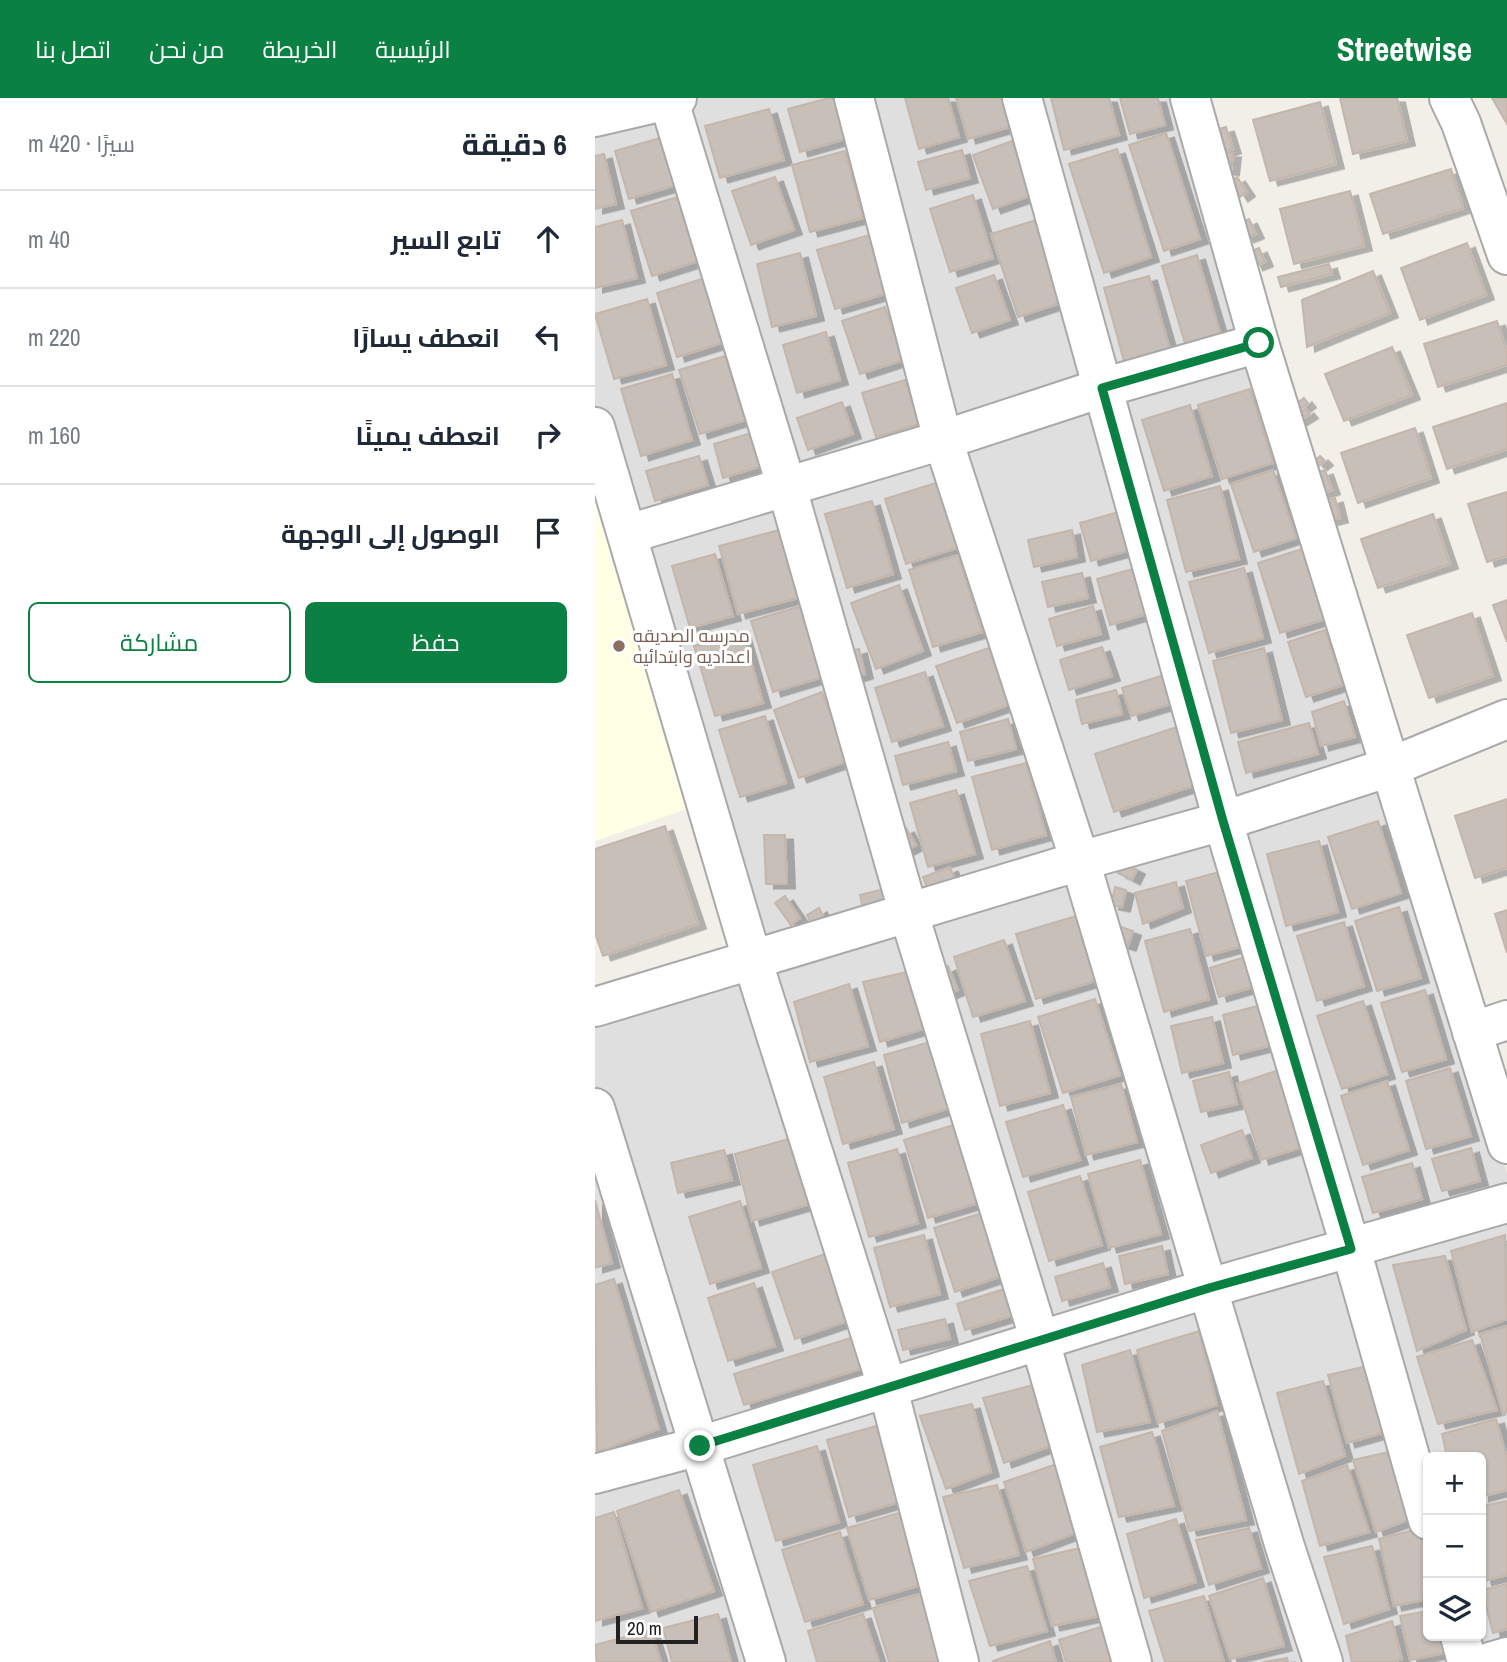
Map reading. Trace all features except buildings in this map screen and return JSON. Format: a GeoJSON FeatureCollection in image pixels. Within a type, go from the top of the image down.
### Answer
{"type":"FeatureCollection","features":[{"type":"Feature","properties":{"kind":"street"},"geometry":{"type":"LineString","coordinates":[[854,98],[943,440],[1080,861],[1285,1547],[1323,1662]]}},
{"type":"Feature","properties":{"kind":"street"},"geometry":{"type":"LineString","coordinates":[[1022,98],[1223,821],[1351,1249],[1427,1515]]}},
{"type":"Feature","properties":{"kind":"street"},"geometry":{"type":"LineString","coordinates":[[1191,98],[1259,343],[1389,767],[1489,1026],[1507,1144]]}},
{"type":"Feature","properties":{"kind":"street"},"geometry":{"type":"LineString","coordinates":[[1449,98],[1461,123],[1507,255]]}},
{"type":"Feature","properties":{"kind":"street"},"geometry":{"type":"LineString","coordinates":[[595,117],[671,99],[787,488],[909,914],[1039,1341],[1132,1662]]}},
{"type":"Feature","properties":{"kind":"street"},"geometry":{"type":"LineString","coordinates":[[628,534],[943,440],[1102,388],[1259,343]]}},
{"type":"Feature","properties":{"kind":"street"},"geometry":{"type":"LineString","coordinates":[[595,427],[752,959],[888,1389],[959,1662]]}},
{"type":"Feature","properties":{"kind":"street"},"geometry":{"type":"LineString","coordinates":[[595,1007],[1080,861],[1223,821],[1389,767],[1507,719]]}},
{"type":"Feature","properties":{"kind":"street"},"geometry":{"type":"LineString","coordinates":[[595,1108],[766,1662]]}},
{"type":"Feature","properties":{"kind":"street"},"geometry":{"type":"LineString","coordinates":[[595,1474],[700,1446],[1209,1288],[1507,1203]]}},
{"type":"Feature","properties":{"kind":"street"},"geometry":{"type":"LineString","coordinates":[[1461,1641],[1467,1662]]}},
{"type":"Feature","properties":{"kind":"street"},"geometry":{"type":"LineString","coordinates":[[1490,1662],[1507,1657]]}},
{"type":"Feature","properties":{"kind":"shaded area"},"geometry":{"type":"Polygon","coordinates":[[[672,98],[1192,98],[1507,1174],[1507,1655],[1483,1662],[595,1662],[595,1008],[752,960],[595,432],[595,116],[672,98]]]}},
{"type":"Feature","properties":{"kind":"shaded area","name":"مدرسه الصديقه اعداديه وابتدائيه"},"geometry":{"type":"Polygon","coordinates":[[[595,483],[690,808],[595,841],[595,483]]]}},
{"type":"Feature","properties":{"kind":"place","name":"مدرسه الصديقه اعداديه وابتدائيه"},"geometry":{"type":"Point","coordinates":[619,646]}},
{"type":"Feature","properties":{"kind":"route"},"geometry":{"type":"LineString","coordinates":[[700,1446],[1209,1288],[1351,1249],[1223,821],[1102,388],[1259,343]]}}]}
